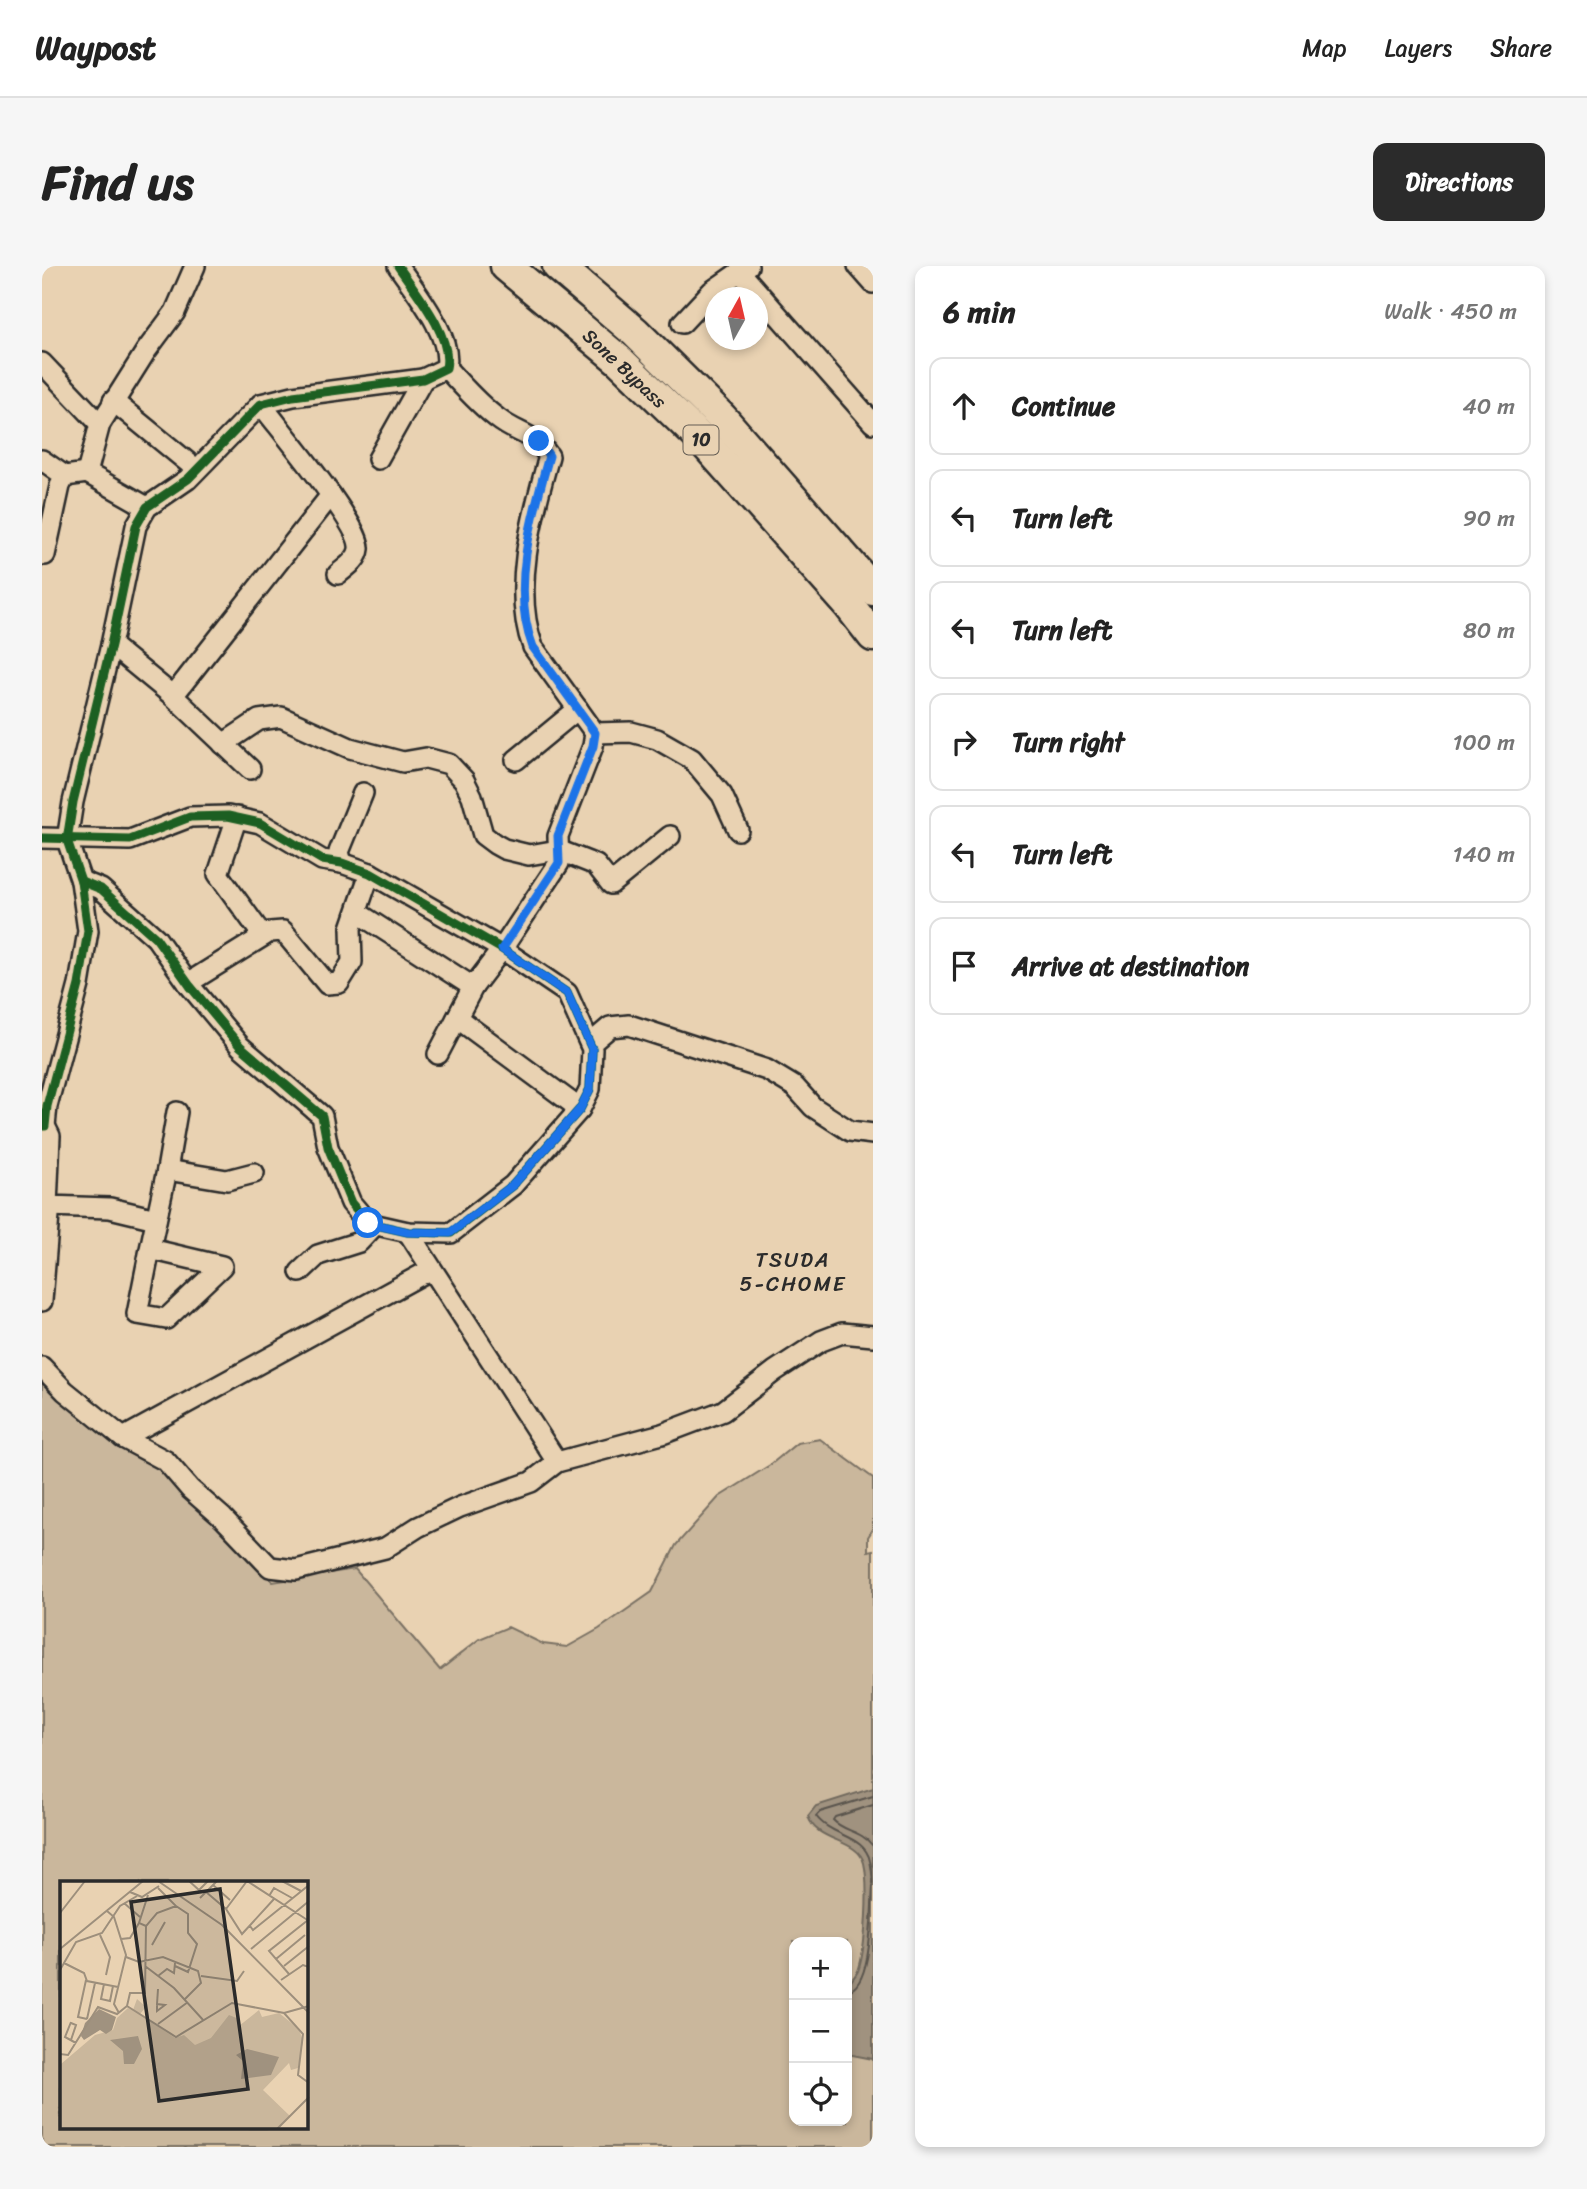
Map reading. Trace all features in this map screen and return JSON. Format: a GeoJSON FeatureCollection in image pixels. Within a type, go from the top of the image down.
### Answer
{"type":"FeatureCollection","features":[{"type":"Feature","properties":{"kind":"highway","name":"Sone Bypass"},"geometry":{"type":"LineString","coordinates":[[506,266],[618,359],[702,440],[848,604],[873,636]]}},
{"type":"Feature","properties":{"kind":"highway","name":"Sone Bypass"},"geometry":{"type":"LineString","coordinates":[[558,266],[635,332],[722,418],[873,590]]}},
{"type":"Feature","properties":{"kind":"street"},"geometry":{"type":"LineString","coordinates":[[88,473],[100,424],[175,312],[195,266]]}},
{"type":"Feature","properties":{"kind":"street"},"geometry":{"type":"LineString","coordinates":[[398,266],[433,317],[449,356],[446,368]]}},
{"type":"Feature","properties":{"kind":"street"},"geometry":{"type":"LineString","coordinates":[[858,266],[873,283]]}},
{"type":"Feature","properties":{"kind":"street"},"geometry":{"type":"LineString","coordinates":[[682,323],[712,291],[744,269],[873,423]]}},
{"type":"Feature","properties":{"kind":"street"},"geometry":{"type":"LineString","coordinates":[[42,363],[100,424]]}},
{"type":"Feature","properties":{"kind":"street"},"geometry":{"type":"LineString","coordinates":[[42,1301],[49,1215],[47,1206],[50,1136],[44,1126],[49,1095],[79,985],[88,931],[81,881],[67,840],[73,802],[111,645],[136,526],[151,502],[188,479],[261,404],[293,396],[423,379],[446,368]]}},
{"type":"Feature","properties":{"kind":"street"},"geometry":{"type":"LineString","coordinates":[[438,1054],[473,987],[502,949],[559,863],[558,836],[593,746],[595,733],[533,647],[527,632],[524,589],[530,524],[549,456],[539,441],[499,421],[446,368]]}},
{"type":"Feature","properties":{"kind":"street"},"geometry":{"type":"LineString","coordinates":[[378,459],[423,379]]}},
{"type":"Feature","properties":{"kind":"street"},"geometry":{"type":"LineString","coordinates":[[113,401],[196,469]]}},
{"type":"Feature","properties":{"kind":"street"},"geometry":{"type":"LineString","coordinates":[[261,404],[331,495],[359,541],[355,559],[338,573]]}},
{"type":"Feature","properties":{"kind":"street"},"geometry":{"type":"LineString","coordinates":[[42,460],[65,476],[88,473],[146,507]]}},
{"type":"Feature","properties":{"kind":"street"},"geometry":{"type":"LineString","coordinates":[[42,554],[45,555],[60,486],[65,476]]}},
{"type":"Feature","properties":{"kind":"street"},"geometry":{"type":"LineString","coordinates":[[173,696],[331,495]]}},
{"type":"Feature","properties":{"kind":"street"},"geometry":{"type":"LineString","coordinates":[[111,645],[173,696],[250,769]]}},
{"type":"Feature","properties":{"kind":"street"},"geometry":{"type":"LineString","coordinates":[[516,760],[578,709]]}},
{"type":"Feature","properties":{"kind":"street"},"geometry":{"type":"LineString","coordinates":[[223,744],[259,720],[282,717],[351,748],[403,762],[426,758],[449,764],[464,780],[472,796],[483,835],[495,844],[529,855],[558,850],[596,865],[611,884],[670,836]]}},
{"type":"Feature","properties":{"kind":"street"},"geometry":{"type":"LineString","coordinates":[[595,733],[631,732],[657,739],[692,759],[722,795],[738,830]]}},
{"type":"Feature","properties":{"kind":"street"},"geometry":{"type":"LineString","coordinates":[[342,863],[339,852],[363,793]]}},
{"type":"Feature","properties":{"kind":"street"},"geometry":{"type":"LineString","coordinates":[[42,838],[130,840],[190,817],[237,817],[260,823],[322,860],[342,863],[370,873],[502,949],[567,993],[592,1049],[590,1089],[580,1109],[513,1185],[450,1233],[408,1232],[368,1223],[351,1203],[328,1147],[321,1116],[240,1046],[188,983],[156,938],[101,889],[81,881]]}},
{"type":"Feature","properties":{"kind":"street"},"geometry":{"type":"LineString","coordinates":[[237,817],[218,874],[263,936]]}},
{"type":"Feature","properties":{"kind":"street"},"geometry":{"type":"LineString","coordinates":[[188,983],[270,932],[283,931],[327,984],[339,983],[352,962],[351,928],[370,873]]}},
{"type":"Feature","properties":{"kind":"street"},"geometry":{"type":"LineString","coordinates":[[358,913],[473,987]]}},
{"type":"Feature","properties":{"kind":"street"},"geometry":{"type":"LineString","coordinates":[[457,1018],[580,1109]]}},
{"type":"Feature","properties":{"kind":"street"},"geometry":{"type":"LineString","coordinates":[[590,1044],[610,1027],[629,1026],[767,1070],[795,1087],[813,1107],[850,1131],[873,1134]]}},
{"type":"Feature","properties":{"kind":"street"},"geometry":{"type":"LineString","coordinates":[[150,1249],[222,1266],[166,1319],[137,1314],[177,1112]]}},
{"type":"Feature","properties":{"kind":"street"},"geometry":{"type":"LineString","coordinates":[[167,1170],[227,1180],[254,1173]]}},
{"type":"Feature","properties":{"kind":"street"},"geometry":{"type":"LineString","coordinates":[[47,1206],[110,1208],[156,1219]]}},
{"type":"Feature","properties":{"kind":"street"},"geometry":{"type":"LineString","coordinates":[[300,1272],[318,1255],[359,1242],[375,1225]]}},
{"type":"Feature","properties":{"kind":"street"},"geometry":{"type":"LineString","coordinates":[[408,1232],[430,1270],[557,1462]]}},
{"type":"Feature","properties":{"kind":"street"},"geometry":{"type":"LineString","coordinates":[[123,1438],[430,1270]]}},
{"type":"Feature","properties":{"kind":"street"},"geometry":{"type":"LineString","coordinates":[[42,1367],[65,1391],[123,1438],[166,1461],[190,1489],[223,1518],[270,1567],[296,1570],[385,1548],[418,1527],[460,1507],[531,1482],[557,1462],[662,1434],[723,1411],[775,1371],[821,1341],[842,1333],[873,1336]]}},
{"type":"Feature","properties":{"kind":"shaded area"},"geometry":{"type":"Polygon","coordinates":[[[42,1372],[162,1465],[273,1582],[355,1569],[440,1670],[479,1639],[508,1627],[543,1644],[567,1647],[599,1629],[652,1592],[676,1545],[719,1497],[770,1465],[797,1443],[820,1439],[873,1478],[873,1529],[868,1537],[868,1551],[873,1550],[873,2147],[42,2147],[42,1372]]]}},
{"type":"Feature","properties":{"kind":"water"},"geometry":{"type":"Polygon","coordinates":[[[873,1788],[873,2059],[852,2055],[852,1980],[861,1961],[865,1933],[864,1863],[854,1849],[812,1825],[808,1816],[816,1806],[873,1788]]]}},
{"type":"Feature","properties":{"kind":"cycle path"},"geometry":{"type":"LineString","coordinates":[[42,1126],[45,1126],[47,1106],[79,985],[88,931],[81,881],[67,840],[73,802],[111,645],[136,526],[147,507],[188,479],[261,404],[293,396],[423,379],[446,368],[447,355],[438,328],[398,266]]}},
{"type":"Feature","properties":{"kind":"cycle path"},"geometry":{"type":"LineString","coordinates":[[42,838],[130,840],[190,817],[228,816],[260,823],[322,860],[342,863],[370,873],[502,949],[567,993],[592,1049],[590,1089],[580,1109],[513,1185],[451,1233],[408,1232],[368,1223],[351,1203],[328,1147],[322,1116],[240,1046],[190,986],[156,938],[101,889],[81,881]]}},
{"type":"Feature","properties":{"kind":"district","name":"TSUDA 5-CHOME"},"geometry":{"type":"Point","coordinates":[793,1272]}},
{"type":"Feature","properties":{"kind":"route"},"geometry":{"type":"LineString","coordinates":[[368,1223],[408,1232],[450,1233],[513,1185],[580,1109],[590,1089],[592,1049],[567,993],[502,949],[559,863],[558,836],[593,746],[595,733],[533,647],[527,632],[524,589],[530,524],[549,456],[539,441]]}}]}
